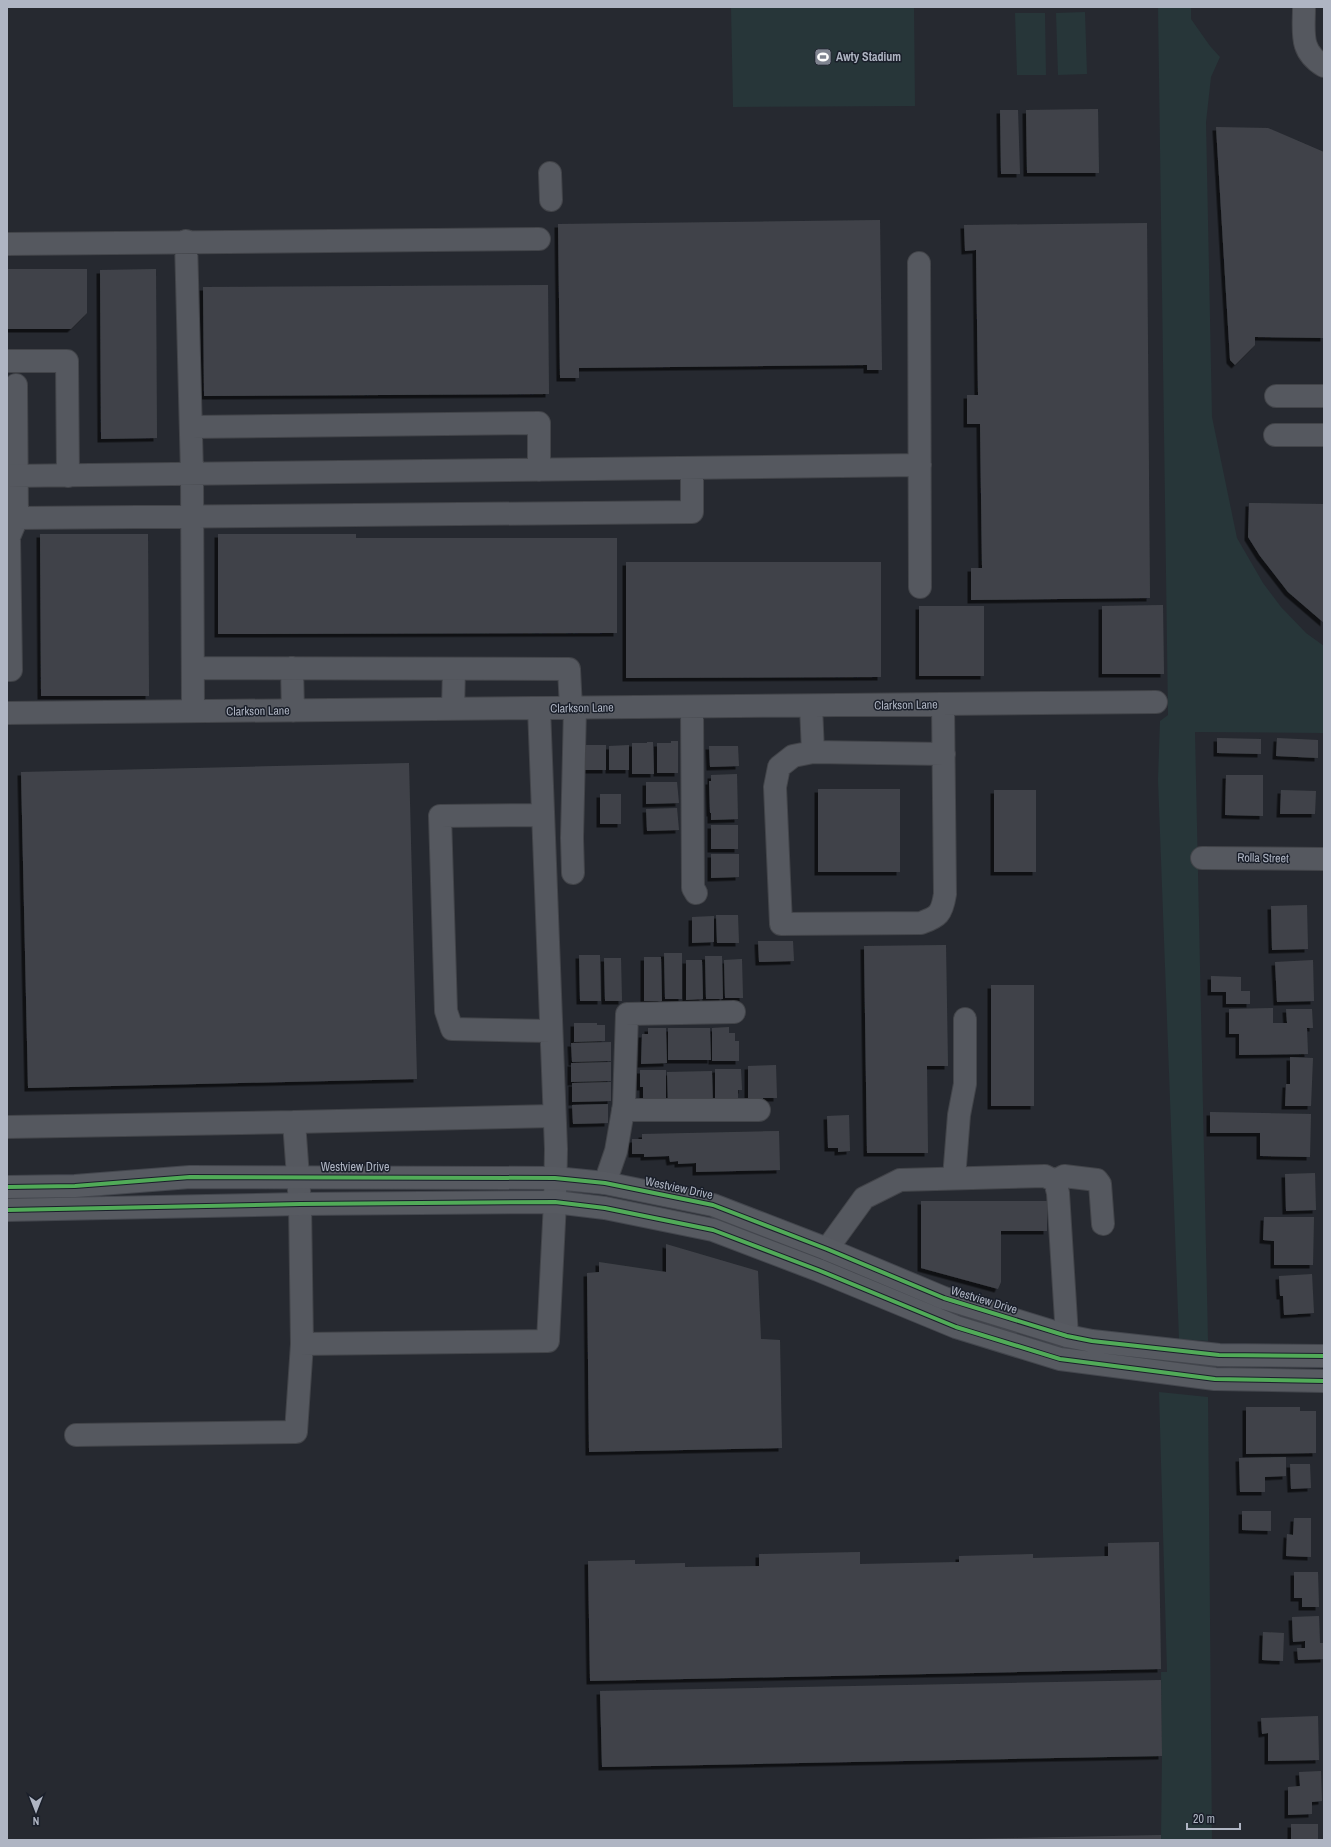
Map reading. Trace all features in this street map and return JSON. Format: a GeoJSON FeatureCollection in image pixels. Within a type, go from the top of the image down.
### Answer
{"type":"FeatureCollection","features":[{"type":"Feature","properties":{"kind":"main road","name":"Westview Drive"},"geometry":{"type":"LineString","coordinates":[[7,1187],[74,1186],[190,1177],[555,1178],[605,1183],[713,1205],[827,1249],[944,1298],[1067,1336],[1092,1341],[1219,1354],[1324,1356]]}},
{"type":"Feature","properties":{"kind":"main road"},"geometry":{"type":"LineString","coordinates":[[7,1210],[300,1204],[555,1202],[605,1208],[713,1230],[818,1270],[956,1327],[1060,1359],[1215,1380],[1324,1381]]}},
{"type":"Feature","properties":{"kind":"street"},"geometry":{"type":"LineString","coordinates":[[1304,7],[1304,41],[1308,52],[1320,63]]}},
{"type":"Feature","properties":{"kind":"street"},"geometry":{"type":"LineString","coordinates":[[550,173],[551,200]]}},
{"type":"Feature","properties":{"kind":"street"},"geometry":{"type":"LineString","coordinates":[[7,244],[539,238]]}},
{"type":"Feature","properties":{"kind":"street"},"geometry":{"type":"LineString","coordinates":[[186,242],[192,474],[193,712]]}},
{"type":"Feature","properties":{"kind":"street"},"geometry":{"type":"LineString","coordinates":[[918,263],[920,587]]}},
{"type":"Feature","properties":{"kind":"street"},"geometry":{"type":"LineString","coordinates":[[7,361],[67,361],[68,476]]}},
{"type":"Feature","properties":{"kind":"street"},"geometry":{"type":"LineString","coordinates":[[7,670],[11,670],[9,537],[18,518],[12,476],[16,384]]}},
{"type":"Feature","properties":{"kind":"street"},"geometry":{"type":"LineString","coordinates":[[1276,396],[1324,396]]}},
{"type":"Feature","properties":{"kind":"street"},"geometry":{"type":"LineString","coordinates":[[191,427],[539,423],[539,470]]}},
{"type":"Feature","properties":{"kind":"street"},"geometry":{"type":"LineString","coordinates":[[1274,435],[1324,435]]}},
{"type":"Feature","properties":{"kind":"street"},"geometry":{"type":"LineString","coordinates":[[12,476],[920,465]]}},
{"type":"Feature","properties":{"kind":"street"},"geometry":{"type":"LineString","coordinates":[[18,518],[692,512],[692,468]]}},
{"type":"Feature","properties":{"kind":"street"},"geometry":{"type":"LineString","coordinates":[[193,668],[569,669],[573,708],[573,873]]}},
{"type":"Feature","properties":{"kind":"street"},"geometry":{"type":"LineString","coordinates":[[292,668],[293,711]]}},
{"type":"Feature","properties":{"kind":"street"},"geometry":{"type":"LineString","coordinates":[[453,709],[454,669]]}},
{"type":"Feature","properties":{"kind":"street","name":"Clarkson Lane"},"geometry":{"type":"LineString","coordinates":[[7,713],[1156,702]]}},
{"type":"Feature","properties":{"kind":"street"},"geometry":{"type":"LineString","coordinates":[[943,704],[944,754],[945,894],[943,907],[936,918],[921,924],[781,924],[775,787],[779,767],[793,756],[813,752],[944,754]]}},
{"type":"Feature","properties":{"kind":"street"},"geometry":{"type":"LineString","coordinates":[[811,706],[813,752]]}},
{"type":"Feature","properties":{"kind":"street"},"geometry":{"type":"LineString","coordinates":[[692,707],[693,888],[696,893]]}},
{"type":"Feature","properties":{"kind":"street"},"geometry":{"type":"LineString","coordinates":[[302,1344],[548,1341],[555,1202],[556,1149],[553,1116],[542,815],[540,708]]}},
{"type":"Feature","properties":{"kind":"street"},"geometry":{"type":"LineString","coordinates":[[542,815],[440,816],[446,1012],[452,1029],[550,1031]]}},
{"type":"Feature","properties":{"kind":"street","name":"Rolla Street"},"geometry":{"type":"LineString","coordinates":[[1202,858],[1324,859]]}},
{"type":"Feature","properties":{"kind":"street"},"geometry":{"type":"LineString","coordinates":[[605,1183],[616,1151],[623,1110],[627,1014],[734,1012]]}},
{"type":"Feature","properties":{"kind":"street"},"geometry":{"type":"LineString","coordinates":[[954,1178],[959,1115],[965,1084],[965,1019]]}},
{"type":"Feature","properties":{"kind":"street"},"geometry":{"type":"LineString","coordinates":[[623,1110],[759,1110]]}},
{"type":"Feature","properties":{"kind":"street"},"geometry":{"type":"LineString","coordinates":[[7,1127],[553,1116]]}},
{"type":"Feature","properties":{"kind":"street"},"geometry":{"type":"LineString","coordinates":[[76,1435],[296,1432],[302,1344],[300,1204],[294,1122]]}},
{"type":"Feature","properties":{"kind":"street"},"geometry":{"type":"LineString","coordinates":[[827,1249],[864,1198],[900,1180],[1045,1176],[1055,1181]]}},
{"type":"Feature","properties":{"kind":"street"},"geometry":{"type":"LineString","coordinates":[[1055,1181],[1064,1176],[1097,1180],[1100,1184],[1103,1224]]}},
{"type":"Feature","properties":{"kind":"street"},"geometry":{"type":"LineString","coordinates":[[1055,1181],[1059,1208],[1067,1336]]}},
{"type":"Feature","properties":{"kind":"shaded area","name":"Awty Stadium"},"geometry":{"type":"Polygon","coordinates":[[[731,7],[914,7],[915,106],[733,107],[731,7]]]}},
{"type":"Feature","properties":{"kind":"shaded area"},"geometry":{"type":"Polygon","coordinates":[[[1158,7],[1191,7],[1191,19],[1210,46],[1220,57],[1211,77],[1206,122],[1212,417],[1237,538],[1263,583],[1281,607],[1306,633],[1324,646],[1324,733],[1195,732],[1208,1341],[1179,1339],[1158,780],[1160,721],[1168,715],[1158,7]]]}},
{"type":"Feature","properties":{"kind":"shaded area"},"geometry":{"type":"Polygon","coordinates":[[[1085,12],[1087,74],[1058,75],[1056,13],[1085,12]]]}},
{"type":"Feature","properties":{"kind":"shaded area"},"geometry":{"type":"Polygon","coordinates":[[[1015,13],[1045,13],[1046,75],[1017,75],[1015,13]]]}},
{"type":"Feature","properties":{"kind":"shaded area"},"geometry":{"type":"Polygon","coordinates":[[[1159,1392],[1208,1397],[1212,1840],[1161,1840],[1161,1672],[1167,1672],[1159,1392]]]}},
{"type":"Feature","properties":{"kind":"building"},"geometry":{"type":"Polygon","coordinates":[[[1098,109],[1099,173],[1027,173],[1026,110],[1098,109]]]}},
{"type":"Feature","properties":{"kind":"building"},"geometry":{"type":"Polygon","coordinates":[[[1000,110],[1018,110],[1020,174],[1001,174],[1000,110]]]}},
{"type":"Feature","properties":{"kind":"building"},"geometry":{"type":"Polygon","coordinates":[[[1216,127],[1268,128],[1324,152],[1324,338],[1255,337],[1255,345],[1235,365],[1230,360],[1216,127]]]}},
{"type":"Feature","properties":{"kind":"building"},"geometry":{"type":"Polygon","coordinates":[[[880,220],[882,370],[867,370],[867,365],[579,368],[579,378],[560,378],[558,224],[880,220]]]}},
{"type":"Feature","properties":{"kind":"building"},"geometry":{"type":"Polygon","coordinates":[[[1147,223],[1150,598],[971,600],[971,568],[982,568],[980,424],[967,424],[967,395],[978,395],[976,250],[965,251],[964,225],[1147,223]]]}},
{"type":"Feature","properties":{"kind":"building"},"geometry":{"type":"Polygon","coordinates":[[[7,269],[87,269],[87,313],[71,329],[7,329],[7,269]]]}},
{"type":"Feature","properties":{"kind":"building"},"geometry":{"type":"Polygon","coordinates":[[[156,269],[157,438],[101,439],[100,270],[156,269]]]}},
{"type":"Feature","properties":{"kind":"building"},"geometry":{"type":"Polygon","coordinates":[[[548,285],[549,394],[204,396],[203,287],[548,285]]]}},
{"type":"Feature","properties":{"kind":"building"},"geometry":{"type":"Polygon","coordinates":[[[1249,503],[1324,504],[1324,623],[1288,592],[1260,556],[1248,537],[1249,503]]]}},
{"type":"Feature","properties":{"kind":"building"},"geometry":{"type":"Polygon","coordinates":[[[40,534],[148,534],[149,696],[41,696],[40,534]]]}},
{"type":"Feature","properties":{"kind":"building"},"geometry":{"type":"Polygon","coordinates":[[[218,534],[356,534],[356,538],[617,538],[617,633],[218,634],[218,534]]]}},
{"type":"Feature","properties":{"kind":"building"},"geometry":{"type":"Polygon","coordinates":[[[626,562],[881,562],[881,677],[626,678],[626,562]]]}},
{"type":"Feature","properties":{"kind":"building"},"geometry":{"type":"Polygon","coordinates":[[[1163,605],[1164,674],[1102,674],[1102,606],[1163,605]]]}},
{"type":"Feature","properties":{"kind":"building"},"geometry":{"type":"Polygon","coordinates":[[[919,606],[984,606],[984,676],[919,676],[919,606]]]}},
{"type":"Feature","properties":{"kind":"building"},"geometry":{"type":"Polygon","coordinates":[[[1217,738],[1261,739],[1261,754],[1217,753],[1217,738]]]}},
{"type":"Feature","properties":{"kind":"building"},"geometry":{"type":"Polygon","coordinates":[[[1277,738],[1318,740],[1318,758],[1276,756],[1277,738]]]}},
{"type":"Feature","properties":{"kind":"building"},"geometry":{"type":"Polygon","coordinates":[[[671,741],[678,741],[678,773],[657,773],[657,743],[671,743],[671,741]]]}},
{"type":"Feature","properties":{"kind":"building"},"geometry":{"type":"Polygon","coordinates":[[[653,742],[654,774],[632,774],[632,743],[653,742]]]}},
{"type":"Feature","properties":{"kind":"building"},"geometry":{"type":"Polygon","coordinates":[[[584,745],[606,745],[606,770],[584,770],[584,745]]]}},
{"type":"Feature","properties":{"kind":"building"},"geometry":{"type":"Polygon","coordinates":[[[629,745],[629,770],[609,770],[609,746],[629,745]]]}},
{"type":"Feature","properties":{"kind":"building"},"geometry":{"type":"Polygon","coordinates":[[[709,746],[738,746],[739,766],[710,767],[709,746]]]}},
{"type":"Feature","properties":{"kind":"building"},"geometry":{"type":"Polygon","coordinates":[[[409,763],[417,1079],[28,1088],[21,772],[409,763]]]}},
{"type":"Feature","properties":{"kind":"building"},"geometry":{"type":"Polygon","coordinates":[[[737,774],[738,819],[711,820],[709,781],[711,781],[711,775],[737,774]]]}},
{"type":"Feature","properties":{"kind":"building"},"geometry":{"type":"Polygon","coordinates":[[[1226,775],[1263,775],[1263,816],[1225,815],[1226,775]]]}},
{"type":"Feature","properties":{"kind":"building"},"geometry":{"type":"Polygon","coordinates":[[[646,782],[677,782],[679,803],[646,804],[646,782]]]}},
{"type":"Feature","properties":{"kind":"building"},"geometry":{"type":"Polygon","coordinates":[[[818,789],[900,789],[900,872],[818,872],[818,789]]]}},
{"type":"Feature","properties":{"kind":"building"},"geometry":{"type":"Polygon","coordinates":[[[994,790],[1036,790],[1036,872],[994,872],[994,790]]]}},
{"type":"Feature","properties":{"kind":"building"},"geometry":{"type":"Polygon","coordinates":[[[1281,790],[1316,791],[1315,814],[1280,814],[1281,790]]]}},
{"type":"Feature","properties":{"kind":"building"},"geometry":{"type":"Polygon","coordinates":[[[600,794],[621,794],[621,824],[600,824],[600,794]]]}},
{"type":"Feature","properties":{"kind":"building"},"geometry":{"type":"Polygon","coordinates":[[[677,808],[679,830],[647,831],[646,809],[677,808]]]}},
{"type":"Feature","properties":{"kind":"building"},"geometry":{"type":"Polygon","coordinates":[[[711,825],[738,825],[738,849],[711,849],[711,825]]]}},
{"type":"Feature","properties":{"kind":"building"},"geometry":{"type":"Polygon","coordinates":[[[711,854],[739,854],[739,877],[711,878],[711,854]]]}},
{"type":"Feature","properties":{"kind":"building"},"geometry":{"type":"Polygon","coordinates":[[[1307,905],[1308,949],[1272,950],[1271,906],[1307,905]]]}},
{"type":"Feature","properties":{"kind":"building"},"geometry":{"type":"Polygon","coordinates":[[[716,915],[738,915],[739,943],[717,943],[716,915]]]}},
{"type":"Feature","properties":{"kind":"building"},"geometry":{"type":"Polygon","coordinates":[[[714,916],[714,942],[692,943],[692,917],[714,916]]]}},
{"type":"Feature","properties":{"kind":"building"},"geometry":{"type":"Polygon","coordinates":[[[758,941],[793,941],[794,961],[759,962],[758,941]]]}},
{"type":"Feature","properties":{"kind":"building"},"geometry":{"type":"Polygon","coordinates":[[[946,945],[948,1066],[927,1066],[928,1153],[867,1153],[864,946],[946,945]]]}},
{"type":"Feature","properties":{"kind":"building"},"geometry":{"type":"Polygon","coordinates":[[[664,953],[682,953],[682,999],[665,999],[664,953]]]}},
{"type":"Feature","properties":{"kind":"building"},"geometry":{"type":"Polygon","coordinates":[[[579,955],[600,955],[601,1001],[580,1001],[579,955]]]}},
{"type":"Feature","properties":{"kind":"building"},"geometry":{"type":"Polygon","coordinates":[[[705,956],[722,956],[723,999],[706,999],[705,956]]]}},
{"type":"Feature","properties":{"kind":"building"},"geometry":{"type":"Polygon","coordinates":[[[644,957],[661,957],[662,1001],[644,1001],[644,957]]]}},
{"type":"Feature","properties":{"kind":"building"},"geometry":{"type":"Polygon","coordinates":[[[604,958],[621,958],[622,1001],[605,1001],[604,958]]]}},
{"type":"Feature","properties":{"kind":"building"},"geometry":{"type":"Polygon","coordinates":[[[742,959],[743,998],[725,998],[724,960],[742,959]]]}},
{"type":"Feature","properties":{"kind":"building"},"geometry":{"type":"Polygon","coordinates":[[[686,960],[702,960],[703,999],[686,1000],[686,960]]]}},
{"type":"Feature","properties":{"kind":"building"},"geometry":{"type":"Polygon","coordinates":[[[1313,960],[1314,1001],[1277,1002],[1275,962],[1313,960]]]}},
{"type":"Feature","properties":{"kind":"building"},"geometry":{"type":"Polygon","coordinates":[[[1211,976],[1241,977],[1241,991],[1250,991],[1250,1004],[1226,1004],[1226,992],[1211,992],[1211,976]]]}},
{"type":"Feature","properties":{"kind":"building"},"geometry":{"type":"Polygon","coordinates":[[[991,985],[1034,985],[1034,1106],[991,1106],[991,985]]]}},
{"type":"Feature","properties":{"kind":"building"},"geometry":{"type":"Polygon","coordinates":[[[1273,1008],[1273,1023],[1287,1023],[1286,1009],[1312,1009],[1313,1028],[1307,1028],[1308,1054],[1239,1055],[1239,1034],[1229,1034],[1229,1009],[1273,1008]]]}},
{"type":"Feature","properties":{"kind":"building"},"geometry":{"type":"Polygon","coordinates":[[[574,1023],[597,1023],[597,1025],[605,1025],[605,1041],[574,1042],[574,1023]]]}},
{"type":"Feature","properties":{"kind":"building"},"geometry":{"type":"Polygon","coordinates":[[[729,1027],[729,1033],[735,1033],[735,1041],[739,1041],[739,1061],[712,1061],[712,1028],[729,1027]]]}},
{"type":"Feature","properties":{"kind":"building"},"geometry":{"type":"Polygon","coordinates":[[[648,1028],[666,1028],[667,1063],[641,1064],[642,1034],[648,1034],[648,1028]]]}},
{"type":"Feature","properties":{"kind":"building"},"geometry":{"type":"Polygon","coordinates":[[[668,1028],[710,1028],[711,1060],[668,1060],[668,1028]]]}},
{"type":"Feature","properties":{"kind":"building"},"geometry":{"type":"Polygon","coordinates":[[[611,1042],[611,1061],[572,1062],[571,1043],[611,1042]]]}},
{"type":"Feature","properties":{"kind":"building"},"geometry":{"type":"Polygon","coordinates":[[[1290,1057],[1313,1058],[1311,1106],[1285,1106],[1286,1084],[1290,1084],[1290,1057]]]}},
{"type":"Feature","properties":{"kind":"building"},"geometry":{"type":"Polygon","coordinates":[[[611,1062],[611,1081],[571,1082],[571,1063],[611,1062]]]}},
{"type":"Feature","properties":{"kind":"building"},"geometry":{"type":"Polygon","coordinates":[[[776,1065],[777,1098],[763,1098],[763,1103],[748,1103],[748,1066],[776,1065]]]}},
{"type":"Feature","properties":{"kind":"building"},"geometry":{"type":"Polygon","coordinates":[[[715,1069],[741,1069],[742,1090],[738,1090],[738,1098],[732,1098],[733,1103],[715,1104],[715,1069]]]}},
{"type":"Feature","properties":{"kind":"building"},"geometry":{"type":"Polygon","coordinates":[[[640,1070],[666,1070],[666,1105],[643,1100],[643,1087],[640,1087],[640,1070]]]}},
{"type":"Feature","properties":{"kind":"building"},"geometry":{"type":"Polygon","coordinates":[[[712,1071],[713,1104],[668,1105],[667,1072],[712,1071]]]}},
{"type":"Feature","properties":{"kind":"building"},"geometry":{"type":"Polygon","coordinates":[[[611,1082],[611,1101],[572,1102],[572,1083],[611,1082]]]}},
{"type":"Feature","properties":{"kind":"building"},"geometry":{"type":"Polygon","coordinates":[[[608,1104],[608,1123],[573,1124],[572,1105],[608,1104]]]}},
{"type":"Feature","properties":{"kind":"building"},"geometry":{"type":"Polygon","coordinates":[[[1210,1112],[1311,1114],[1310,1157],[1260,1156],[1260,1133],[1210,1133],[1210,1112]]]}},
{"type":"Feature","properties":{"kind":"building"},"geometry":{"type":"Polygon","coordinates":[[[849,1115],[850,1151],[838,1152],[838,1148],[828,1148],[827,1116],[849,1115]]]}},
{"type":"Feature","properties":{"kind":"building"},"geometry":{"type":"Polygon","coordinates":[[[779,1131],[780,1170],[696,1172],[696,1163],[678,1164],[678,1161],[670,1162],[669,1156],[644,1157],[644,1154],[632,1154],[632,1139],[642,1139],[642,1134],[779,1131]]]}},
{"type":"Feature","properties":{"kind":"building"},"geometry":{"type":"Polygon","coordinates":[[[1315,1173],[1316,1210],[1286,1211],[1285,1174],[1315,1173]]]}},
{"type":"Feature","properties":{"kind":"building"},"geometry":{"type":"Polygon","coordinates":[[[921,1201],[1047,1201],[1047,1231],[1001,1231],[1001,1282],[998,1289],[921,1268],[921,1201]]]}},
{"type":"Feature","properties":{"kind":"building"},"geometry":{"type":"Polygon","coordinates":[[[1264,1217],[1314,1217],[1313,1265],[1274,1265],[1274,1241],[1263,1240],[1264,1217]]]}},
{"type":"Feature","properties":{"kind":"building"},"geometry":{"type":"Polygon","coordinates":[[[666,1244],[758,1271],[761,1339],[780,1340],[782,1448],[589,1452],[587,1273],[599,1272],[599,1262],[666,1272],[666,1244]]]}},
{"type":"Feature","properties":{"kind":"building"},"geometry":{"type":"Polygon","coordinates":[[[1312,1274],[1314,1313],[1284,1315],[1283,1296],[1280,1296],[1279,1276],[1312,1274]]]}},
{"type":"Feature","properties":{"kind":"building"},"geometry":{"type":"Polygon","coordinates":[[[1246,1407],[1300,1407],[1300,1411],[1316,1411],[1316,1453],[1246,1454],[1246,1407]]]}},
{"type":"Feature","properties":{"kind":"building"},"geometry":{"type":"Polygon","coordinates":[[[1286,1457],[1286,1476],[1265,1477],[1265,1492],[1240,1492],[1239,1458],[1286,1457]]]}},
{"type":"Feature","properties":{"kind":"building"},"geometry":{"type":"Polygon","coordinates":[[[1290,1464],[1310,1464],[1311,1488],[1291,1489],[1290,1464]]]}},
{"type":"Feature","properties":{"kind":"building"},"geometry":{"type":"Polygon","coordinates":[[[1242,1511],[1271,1511],[1271,1531],[1242,1530],[1242,1511]]]}},
{"type":"Feature","properties":{"kind":"building"},"geometry":{"type":"Polygon","coordinates":[[[1294,1518],[1311,1518],[1311,1557],[1286,1556],[1287,1534],[1293,1535],[1294,1518]]]}},
{"type":"Feature","properties":{"kind":"building"},"geometry":{"type":"Polygon","coordinates":[[[1159,1542],[1161,1669],[590,1681],[588,1561],[635,1560],[635,1564],[685,1563],[685,1567],[759,1566],[759,1554],[860,1552],[860,1564],[959,1562],[959,1556],[1033,1554],[1033,1558],[1108,1556],[1108,1543],[1159,1542]]]}},
{"type":"Feature","properties":{"kind":"building"},"geometry":{"type":"Polygon","coordinates":[[[1294,1572],[1318,1572],[1319,1607],[1302,1607],[1302,1598],[1294,1598],[1294,1572]]]}},
{"type":"Feature","properties":{"kind":"building"},"geometry":{"type":"Polygon","coordinates":[[[1319,1616],[1320,1643],[1324,1643],[1324,1659],[1298,1660],[1297,1648],[1305,1648],[1305,1641],[1293,1642],[1292,1617],[1319,1616]]]}},
{"type":"Feature","properties":{"kind":"building"},"geometry":{"type":"Polygon","coordinates":[[[1263,1632],[1284,1633],[1283,1661],[1262,1660],[1263,1632]]]}},
{"type":"Feature","properties":{"kind":"building"},"geometry":{"type":"Polygon","coordinates":[[[1161,1680],[1162,1756],[602,1767],[600,1691],[1161,1680]]]}},
{"type":"Feature","properties":{"kind":"building"},"geometry":{"type":"Polygon","coordinates":[[[1318,1716],[1319,1760],[1268,1761],[1268,1733],[1262,1734],[1261,1718],[1318,1716]]]}},
{"type":"Feature","properties":{"kind":"building"},"geometry":{"type":"Polygon","coordinates":[[[1321,1771],[1322,1801],[1312,1802],[1312,1814],[1288,1815],[1288,1787],[1300,1786],[1299,1772],[1321,1771]]]}},
{"type":"Feature","properties":{"kind":"building"},"geometry":{"type":"Polygon","coordinates":[[[1291,1824],[1318,1824],[1318,1840],[1291,1840],[1291,1824]]]}},
{"type":"Feature","properties":{"kind":"building"},"geometry":{"type":"Polygon","coordinates":[[[1161,1835],[1161,1840],[968,1840],[968,1839],[1161,1835]]]}},
{"type":"Feature","properties":{"kind":"cycle path"},"geometry":{"type":"LineString","coordinates":[[7,1187],[75,1186],[190,1177],[555,1178],[605,1183],[713,1205],[827,1249],[944,1298],[1067,1336],[1092,1341],[1219,1355],[1324,1356]]}},
{"type":"Feature","properties":{"kind":"cycle path"},"geometry":{"type":"LineString","coordinates":[[7,1210],[300,1204],[555,1202],[605,1208],[713,1230],[818,1270],[956,1327],[1060,1359],[1215,1379],[1324,1381]]}},
{"type":"Feature","properties":{"kind":"place","name":"Awty Stadium"},"geometry":{"type":"Point","coordinates":[823,57]}}]}
